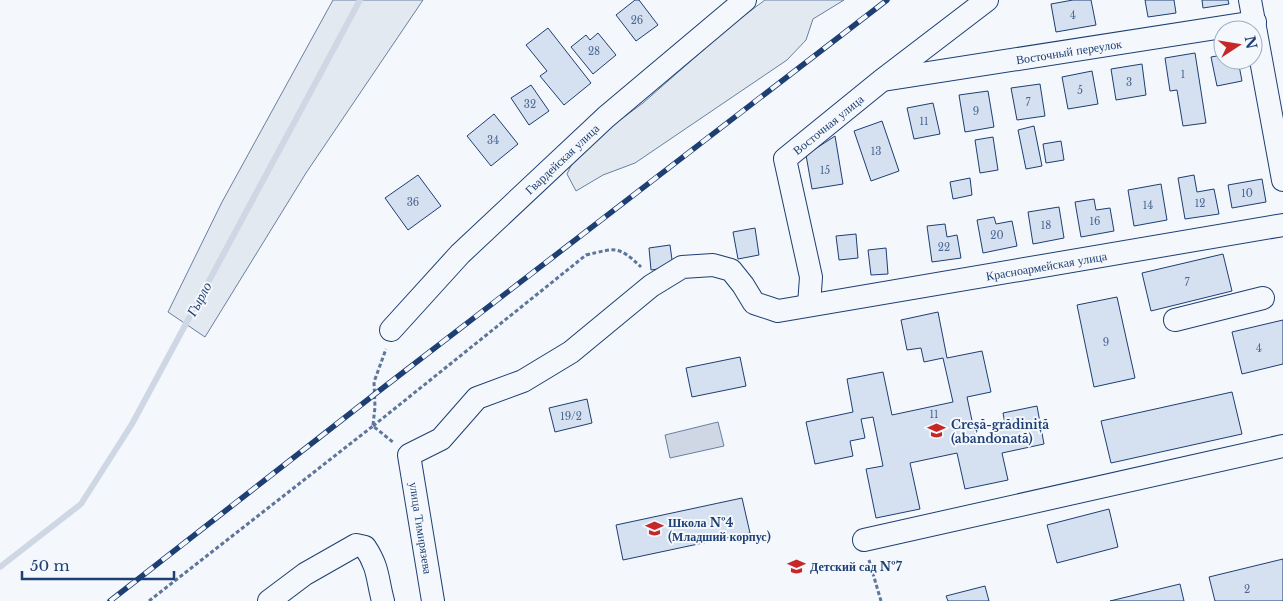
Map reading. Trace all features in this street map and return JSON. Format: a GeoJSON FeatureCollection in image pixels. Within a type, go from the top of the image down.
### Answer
{"type":"FeatureCollection","features":[{"type":"Feature","properties":{"kind":"street","name":"Гвардейская улица"},"geometry":{"type":"LineString","coordinates":[[390,330],[460,254],[606,117],[745,0]]}},
{"type":"Feature","properties":{"kind":"street","name":"Восточная улица"},"geometry":{"type":"LineString","coordinates":[[809,305],[811,277],[785,159],[881,81],[987,0]]}},
{"type":"Feature","properties":{"kind":"street","name":"Восточный переулок"},"geometry":{"type":"LineString","coordinates":[[881,81],[1253,11]]}},
{"type":"Feature","properties":{"kind":"street"},"geometry":{"type":"LineString","coordinates":[[1253,11],[1283,180]]}},
{"type":"Feature","properties":{"kind":"street","name":"Красноармейская улица"},"geometry":{"type":"LineString","coordinates":[[409,455],[441,439],[477,398],[523,381],[571,352],[656,283],[682,267],[713,264],[731,270],[743,284],[754,303],[778,311],[1283,225]]}},
{"type":"Feature","properties":{"kind":"street"},"geometry":{"type":"LineString","coordinates":[[1176,320],[1263,298]]}},
{"type":"Feature","properties":{"kind":"street"},"geometry":{"type":"LineString","coordinates":[[864,540],[1283,446]]}},
{"type":"Feature","properties":{"kind":"street","name":"улица Тимирязева"},"geometry":{"type":"LineString","coordinates":[[409,455],[433,601]]}},
{"type":"Feature","properties":{"kind":"street"},"geometry":{"type":"LineString","coordinates":[[269,601],[305,574],[356,545],[365,547],[372,557],[379,576],[383,601]]}},
{"type":"Feature","properties":{"kind":"path"},"geometry":{"type":"LineString","coordinates":[[149,601],[373,426],[586,255],[614,249],[629,255],[656,283]]}},
{"type":"Feature","properties":{"kind":"path"},"geometry":{"type":"LineString","coordinates":[[373,426],[376,407],[374,382],[385,356],[390,330]]}},
{"type":"Feature","properties":{"kind":"path"},"geometry":{"type":"LineString","coordinates":[[373,426],[409,455]]}},
{"type":"Feature","properties":{"kind":"path"},"geometry":{"type":"LineString","coordinates":[[864,540],[881,601]]}},
{"type":"Feature","properties":{"kind":"shaded area"},"geometry":{"type":"Polygon","coordinates":[[[333,0],[423,0],[306,173],[205,337],[168,312],[222,202],[333,0]]]}},
{"type":"Feature","properties":{"kind":"shaded area"},"geometry":{"type":"Polygon","coordinates":[[[765,0],[844,0],[813,19],[806,40],[787,60],[635,163],[603,175],[576,191],[567,174],[578,151],[643,103],[734,23],[765,0]]]}},
{"type":"Feature","properties":{"kind":"shaded area"},"geometry":{"type":"Polygon","coordinates":[[[718,422],[724,446],[670,458],[665,435],[718,422]]]}},
{"type":"Feature","properties":{"kind":"building"},"geometry":{"type":"Polygon","coordinates":[[[635,0],[639,0],[658,25],[636,41],[616,15],[635,0]]]}},
{"type":"Feature","properties":{"kind":"building"},"geometry":{"type":"Polygon","coordinates":[[[1073,0],[1091,0],[1096,25],[1056,32],[1051,4],[1073,0]]]}},
{"type":"Feature","properties":{"kind":"building"},"geometry":{"type":"Polygon","coordinates":[[[1145,0],[1174,0],[1176,13],[1148,17],[1145,0]]]}},
{"type":"Feature","properties":{"kind":"building"},"geometry":{"type":"Polygon","coordinates":[[[1202,0],[1228,0],[1229,4],[1203,8],[1202,0]]]}},
{"type":"Feature","properties":{"kind":"building"},"geometry":{"type":"Polygon","coordinates":[[[548,28],[591,83],[564,105],[540,76],[547,71],[526,45],[548,28]]]}},
{"type":"Feature","properties":{"kind":"building"},"geometry":{"type":"Polygon","coordinates":[[[598,33],[616,55],[593,74],[571,47],[586,35],[590,40],[598,33]]]}},
{"type":"Feature","properties":{"kind":"building"},"geometry":{"type":"Polygon","coordinates":[[[1195,53],[1206,123],[1183,126],[1177,90],[1170,91],[1165,58],[1195,53]]]}},
{"type":"Feature","properties":{"kind":"building"},"geometry":{"type":"Polygon","coordinates":[[[1142,64],[1146,95],[1116,100],[1111,69],[1142,64]]]}},
{"type":"Feature","properties":{"kind":"building"},"geometry":{"type":"Polygon","coordinates":[[[1214,70],[1240,70],[1242,81],[1217,86],[1214,70]]]}},
{"type":"Feature","properties":{"kind":"building"},"geometry":{"type":"Polygon","coordinates":[[[1092,71],[1098,104],[1068,109],[1062,77],[1092,71]]]}},
{"type":"Feature","properties":{"kind":"building"},"geometry":{"type":"Polygon","coordinates":[[[1040,84],[1045,116],[1017,120],[1011,88],[1040,84]]]}},
{"type":"Feature","properties":{"kind":"building"},"geometry":{"type":"Polygon","coordinates":[[[531,85],[549,111],[529,125],[511,98],[531,85]]]}},
{"type":"Feature","properties":{"kind":"building"},"geometry":{"type":"Polygon","coordinates":[[[988,91],[994,127],[965,132],[959,95],[988,91]]]}},
{"type":"Feature","properties":{"kind":"building"},"geometry":{"type":"Polygon","coordinates":[[[933,103],[940,134],[914,139],[907,108],[933,103]]]}},
{"type":"Feature","properties":{"kind":"building"},"geometry":{"type":"Polygon","coordinates":[[[494,114],[518,144],[491,166],[467,136],[494,114]]]}},
{"type":"Feature","properties":{"kind":"building"},"geometry":{"type":"Polygon","coordinates":[[[882,121],[899,171],[871,181],[854,131],[882,121]]]}},
{"type":"Feature","properties":{"kind":"building"},"geometry":{"type":"Polygon","coordinates":[[[1034,126],[1042,166],[1026,169],[1018,130],[1034,126]]]}},
{"type":"Feature","properties":{"kind":"building"},"geometry":{"type":"Polygon","coordinates":[[[835,136],[843,184],[812,189],[806,155],[835,136]]]}},
{"type":"Feature","properties":{"kind":"building"},"geometry":{"type":"Polygon","coordinates":[[[993,137],[998,170],[980,173],[975,140],[993,137]]]}},
{"type":"Feature","properties":{"kind":"building"},"geometry":{"type":"Polygon","coordinates":[[[1061,141],[1064,160],[1046,163],[1043,144],[1061,141]]]}},
{"type":"Feature","properties":{"kind":"building"},"geometry":{"type":"Polygon","coordinates":[[[418,175],[441,206],[408,230],[385,198],[418,175]]]}},
{"type":"Feature","properties":{"kind":"building"},"geometry":{"type":"Polygon","coordinates":[[[1194,175],[1197,192],[1214,189],[1219,214],[1185,219],[1178,178],[1194,175]]]}},
{"type":"Feature","properties":{"kind":"building"},"geometry":{"type":"Polygon","coordinates":[[[970,178],[972,195],[953,199],[950,182],[970,178]]]}},
{"type":"Feature","properties":{"kind":"building"},"geometry":{"type":"Polygon","coordinates":[[[1262,179],[1266,202],[1232,208],[1228,185],[1262,179]]]}},
{"type":"Feature","properties":{"kind":"building"},"geometry":{"type":"Polygon","coordinates":[[[1161,184],[1167,220],[1134,226],[1128,190],[1161,184]]]}},
{"type":"Feature","properties":{"kind":"building"},"geometry":{"type":"Polygon","coordinates":[[[1094,199],[1096,210],[1110,208],[1114,231],[1081,237],[1075,202],[1094,199]]]}},
{"type":"Feature","properties":{"kind":"building"},"geometry":{"type":"Polygon","coordinates":[[[1059,207],[1064,238],[1033,244],[1028,212],[1059,207]]]}},
{"type":"Feature","properties":{"kind":"building"},"geometry":{"type":"Polygon","coordinates":[[[994,217],[996,224],[1012,221],[1017,246],[983,253],[977,220],[994,217]]]}},
{"type":"Feature","properties":{"kind":"building"},"geometry":{"type":"Polygon","coordinates":[[[945,224],[947,237],[957,235],[961,258],[932,262],[927,226],[945,224]]]}},
{"type":"Feature","properties":{"kind":"building"},"geometry":{"type":"Polygon","coordinates":[[[755,228],[759,255],[738,259],[733,232],[755,228]]]}},
{"type":"Feature","properties":{"kind":"building"},"geometry":{"type":"Polygon","coordinates":[[[856,234],[858,258],[839,260],[836,236],[856,234]]]}},
{"type":"Feature","properties":{"kind":"building"},"geometry":{"type":"Polygon","coordinates":[[[670,245],[673,267],[651,270],[649,248],[670,245]]]}},
{"type":"Feature","properties":{"kind":"building"},"geometry":{"type":"Polygon","coordinates":[[[886,248],[888,274],[871,275],[868,250],[886,248]]]}},
{"type":"Feature","properties":{"kind":"building"},"geometry":{"type":"Polygon","coordinates":[[[1223,254],[1232,291],[1151,311],[1142,273],[1223,254]]]}},
{"type":"Feature","properties":{"kind":"building"},"geometry":{"type":"Polygon","coordinates":[[[1117,297],[1135,378],[1094,387],[1077,305],[1117,297]]]}},
{"type":"Feature","properties":{"kind":"building"},"geometry":{"type":"Polygon","coordinates":[[[938,312],[947,358],[982,351],[991,392],[967,397],[977,444],[997,440],[994,427],[1005,424],[1003,413],[1037,406],[1044,444],[1002,453],[1008,480],[965,489],[957,453],[910,463],[920,509],[876,518],[866,469],[883,466],[873,417],[861,419],[865,438],[850,441],[853,456],[815,464],[806,422],[853,412],[847,379],[883,372],[892,415],[953,402],[943,358],[924,362],[921,348],[907,350],[901,320],[938,312]]]}},
{"type":"Feature","properties":{"kind":"building"},"geometry":{"type":"Polygon","coordinates":[[[1283,320],[1283,364],[1242,374],[1232,332],[1283,320]]]}},
{"type":"Feature","properties":{"kind":"building"},"geometry":{"type":"Polygon","coordinates":[[[740,357],[746,386],[692,397],[686,368],[740,357]]]}},
{"type":"Feature","properties":{"kind":"building"},"geometry":{"type":"Polygon","coordinates":[[[1232,392],[1242,434],[1111,463],[1101,421],[1232,392]]]}},
{"type":"Feature","properties":{"kind":"building"},"geometry":{"type":"Polygon","coordinates":[[[587,399],[592,423],[555,432],[549,408],[587,399]]]}},
{"type":"Feature","properties":{"kind":"building"},"geometry":{"type":"Polygon","coordinates":[[[742,498],[750,533],[623,560],[616,525],[742,498]]]}},
{"type":"Feature","properties":{"kind":"building"},"geometry":{"type":"Polygon","coordinates":[[[1109,509],[1118,547],[1057,563],[1047,525],[1109,509]]]}},
{"type":"Feature","properties":{"kind":"building"},"geometry":{"type":"Polygon","coordinates":[[[1283,559],[1283,601],[1215,601],[1209,577],[1283,559]]]}},
{"type":"Feature","properties":{"kind":"building"},"geometry":{"type":"Polygon","coordinates":[[[1180,584],[1184,601],[1110,601],[1180,584]]]}},
{"type":"Feature","properties":{"kind":"building"},"geometry":{"type":"Polygon","coordinates":[[[985,586],[989,601],[948,601],[946,596],[985,586]]]}},
{"type":"Feature","properties":{"kind":"waterway","name":"Гырло"},"geometry":{"type":"LineString","coordinates":[[0,567],[81,504],[132,424],[360,0]]}},
{"type":"Feature","properties":{"kind":"railway"},"geometry":{"type":"LineString","coordinates":[[110,601],[375,394],[887,0]]}},
{"type":"Feature","properties":{"kind":"place","name":"Creșă-grădiniță (abandonată)"},"geometry":{"type":"Point","coordinates":[937,431]}},
{"type":"Feature","properties":{"kind":"place","name":"Школа №4 (Младший корпус)"},"geometry":{"type":"Point","coordinates":[654,529]}},
{"type":"Feature","properties":{"kind":"place","name":"Детский сад №7"},"geometry":{"type":"Point","coordinates":[796,566]}}]}
